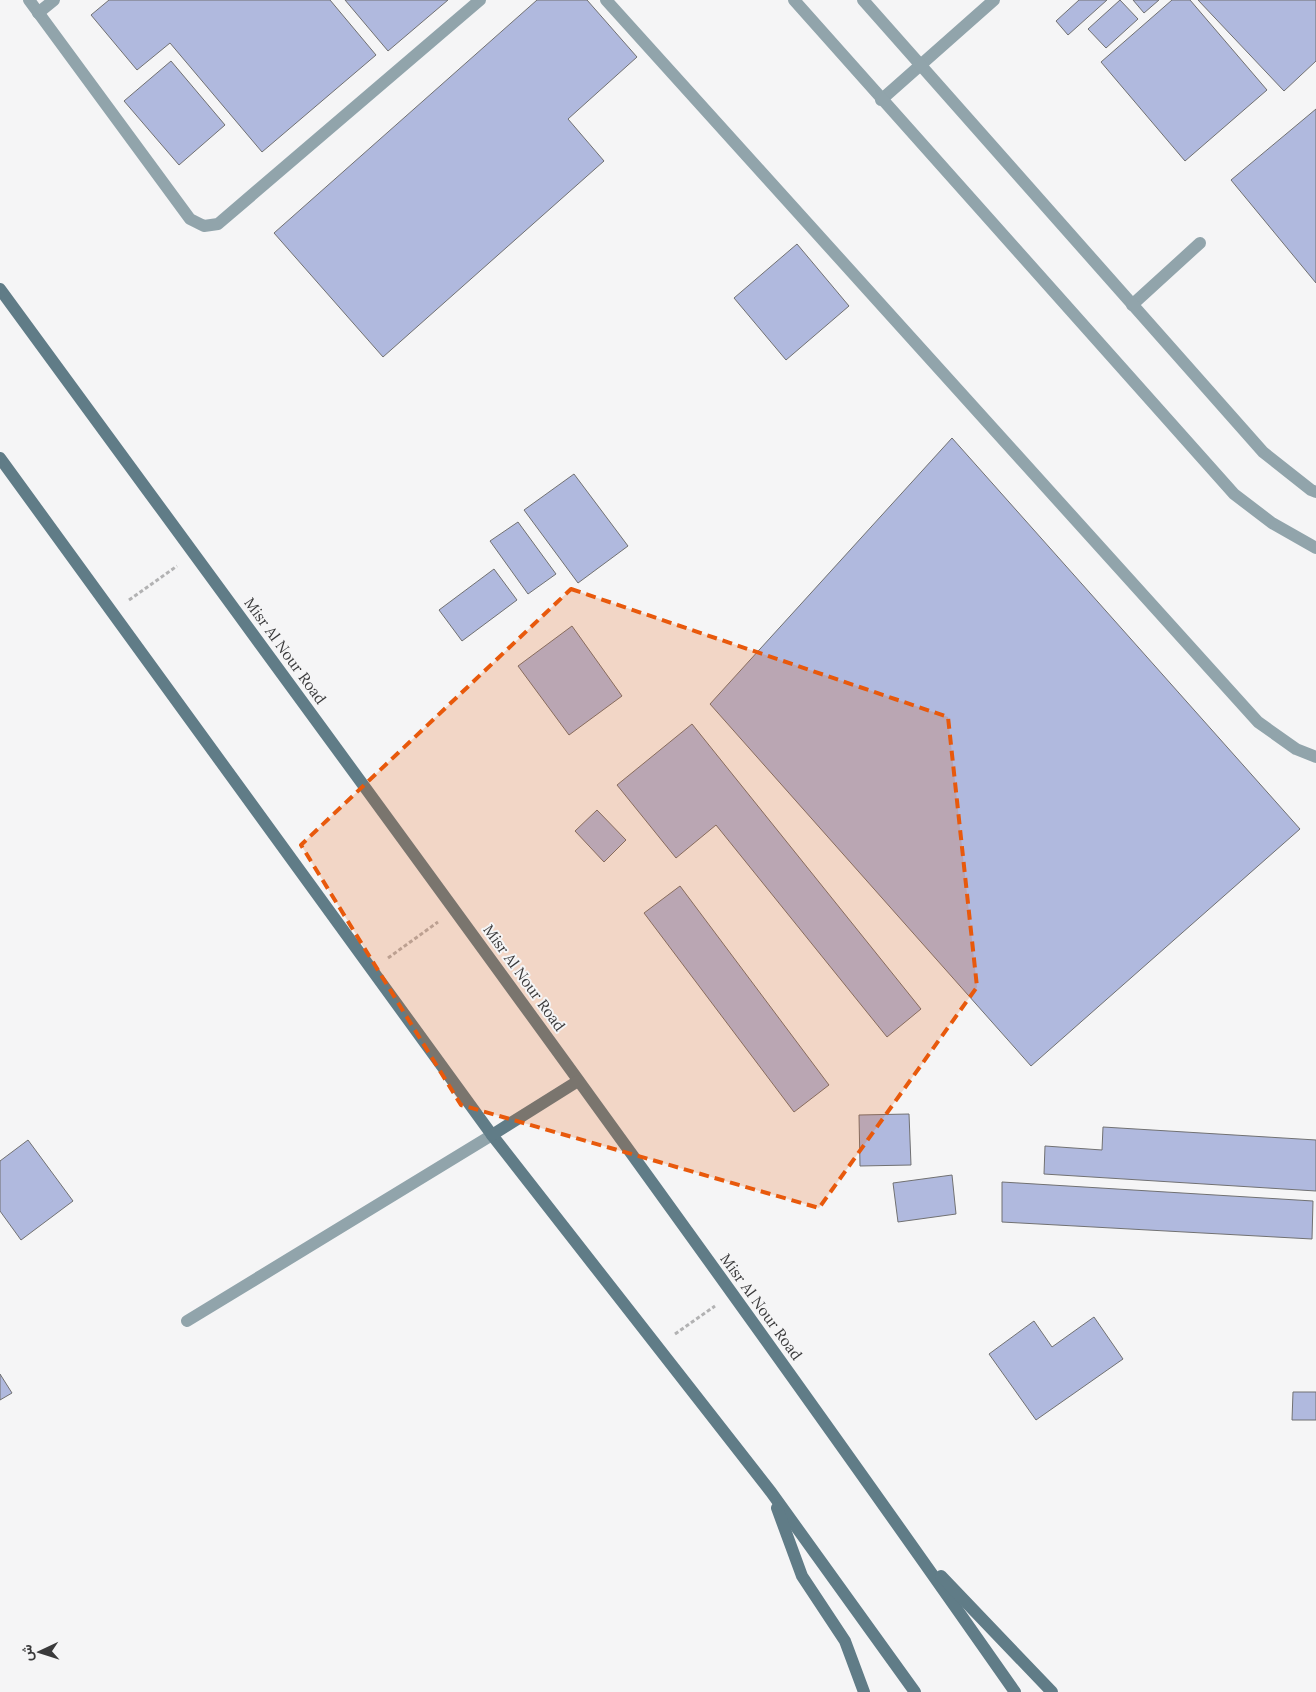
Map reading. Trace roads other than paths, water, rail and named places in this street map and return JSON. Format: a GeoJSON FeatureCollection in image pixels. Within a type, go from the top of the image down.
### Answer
{"type":"FeatureCollection","features":[{"type":"Feature","properties":{"kind":"street"},"geometry":{"type":"LineString","coordinates":[[28,0],[190,219],[204,226],[218,224],[480,0]]}},
{"type":"Feature","properties":{"kind":"street"},"geometry":{"type":"LineString","coordinates":[[38,13],[54,0]]}},
{"type":"Feature","properties":{"kind":"street"},"geometry":{"type":"LineString","coordinates":[[606,0],[1258,722],[1296,749],[1316,757]]}},
{"type":"Feature","properties":{"kind":"street"},"geometry":{"type":"LineString","coordinates":[[794,0],[1234,494],[1272,523],[1316,548]]}},
{"type":"Feature","properties":{"kind":"street"},"geometry":{"type":"LineString","coordinates":[[863,0],[1263,452],[1316,492]]}},
{"type":"Feature","properties":{"kind":"street"},"geometry":{"type":"LineString","coordinates":[[882,100],[994,0]]}},
{"type":"Feature","properties":{"kind":"street"},"geometry":{"type":"LineString","coordinates":[[1132,305],[1200,243]]}},
{"type":"Feature","properties":{"kind":"street","name":"Misr Al Nour Road"},"geometry":{"type":"LineString","coordinates":[[0,289],[578,1081],[912,1545],[1015,1692]]}},
{"type":"Feature","properties":{"kind":"street"},"geometry":{"type":"LineString","coordinates":[[0,458],[492,1134],[771,1492],[915,1692]]}},
{"type":"Feature","properties":{"kind":"street"},"geometry":{"type":"LineString","coordinates":[[187,1321],[578,1081]]}},
{"type":"Feature","properties":{"kind":"street"},"geometry":{"type":"LineString","coordinates":[[771,1492],[802,1576],[845,1641],[864,1692]]}},
{"type":"Feature","properties":{"kind":"street"},"geometry":{"type":"LineString","coordinates":[[912,1545],[1052,1692]]}}]}
